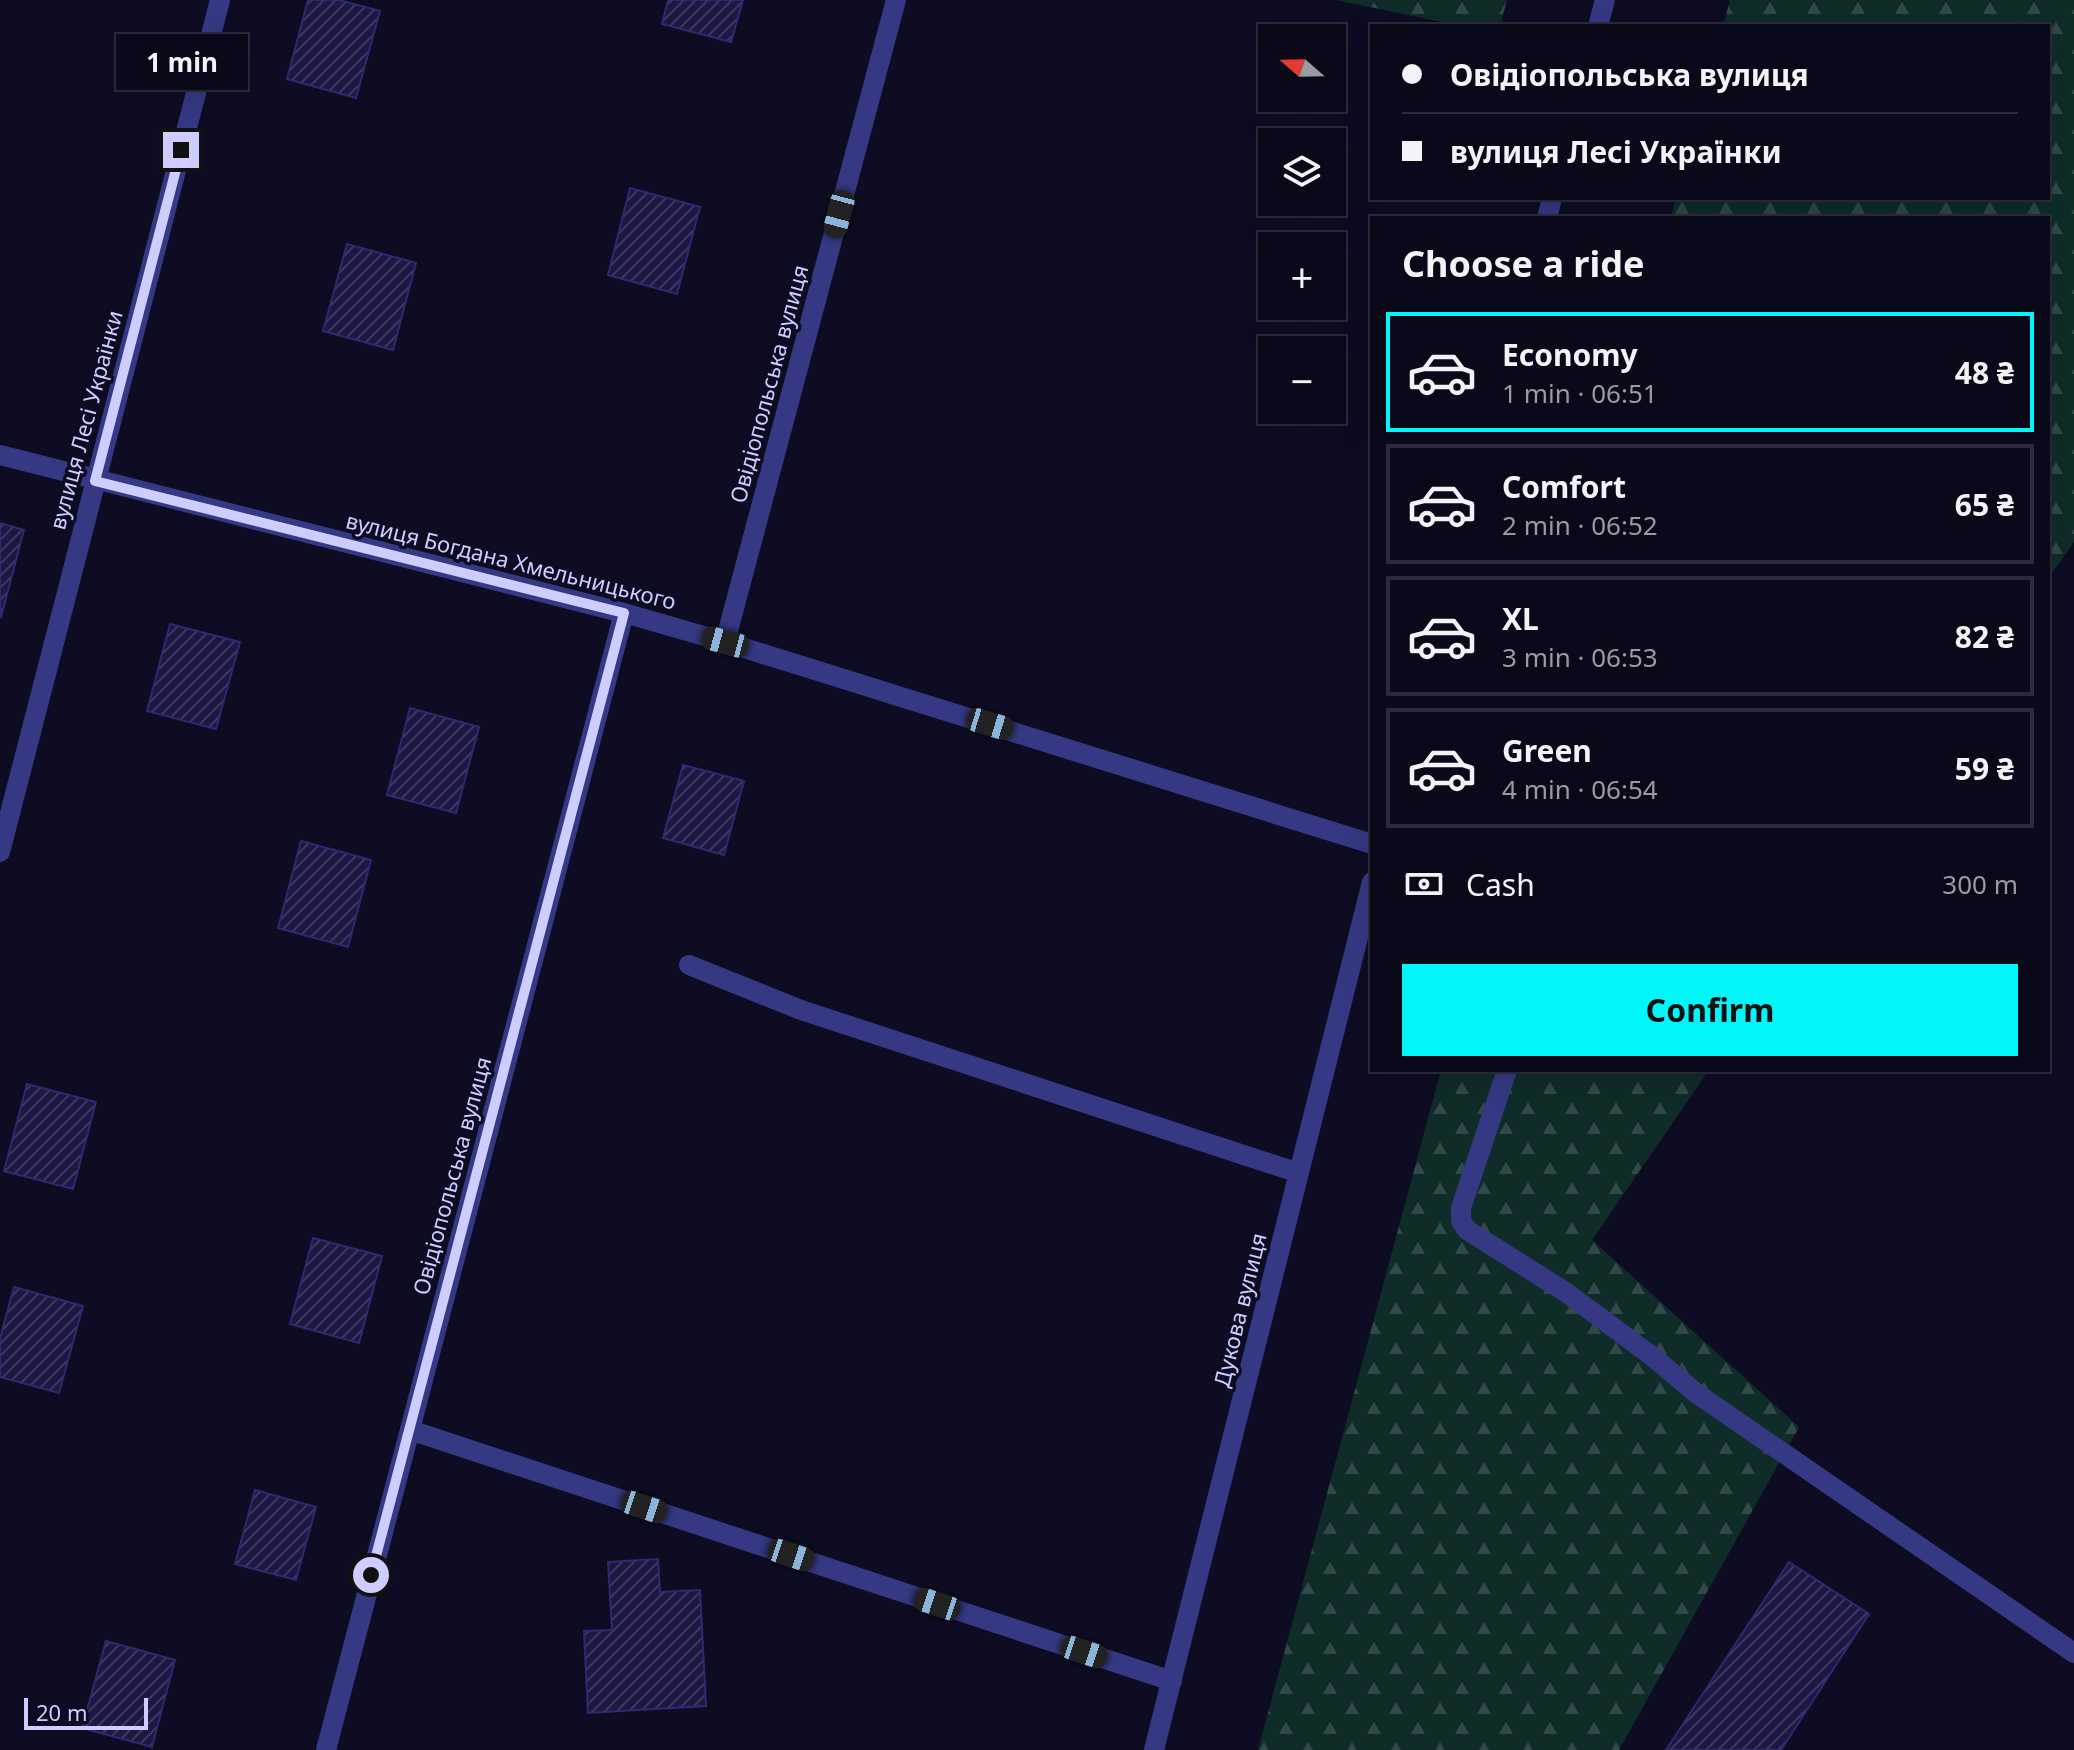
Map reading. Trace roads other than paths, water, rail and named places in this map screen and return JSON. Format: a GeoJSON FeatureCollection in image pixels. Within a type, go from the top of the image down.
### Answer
{"type":"FeatureCollection","features":[{"type":"Feature","properties":{"kind":"street","name":"вулиця Лесі Українки"},"geometry":{"type":"LineString","coordinates":[[0,852],[220,0]]}},
{"type":"Feature","properties":{"kind":"street","name":"Овідіопольська вулиця"},"geometry":{"type":"LineString","coordinates":[[725,642],[896,0]]}},
{"type":"Feature","properties":{"kind":"street"},"geometry":{"type":"LineString","coordinates":[[1599,24],[1605,0]]}},
{"type":"Feature","properties":{"kind":"street","name":"вулиця Богдана Хмельницького"},"geometry":{"type":"LineString","coordinates":[[0,455],[624,613],[1370,843]]}},
{"type":"Feature","properties":{"kind":"street","name":"Овідіопольська вулиця"},"geometry":{"type":"LineString","coordinates":[[326,1750],[624,613]]}},
{"type":"Feature","properties":{"kind":"street","name":"Дукова вулиця"},"geometry":{"type":"LineString","coordinates":[[1154,1750],[1370,890]]}},
{"type":"Feature","properties":{"kind":"street"},"geometry":{"type":"LineString","coordinates":[[689,965],[801,1010],[1299,1173]]}},
{"type":"Feature","properties":{"kind":"street"},"geometry":{"type":"LineString","coordinates":[[1506,1072],[1461,1208],[1461,1221],[1467,1230],[1567,1293],[1696,1393],[2074,1653]]}},
{"type":"Feature","properties":{"kind":"street"},"geometry":{"type":"LineString","coordinates":[[410,1430],[1172,1681]]}}]}
